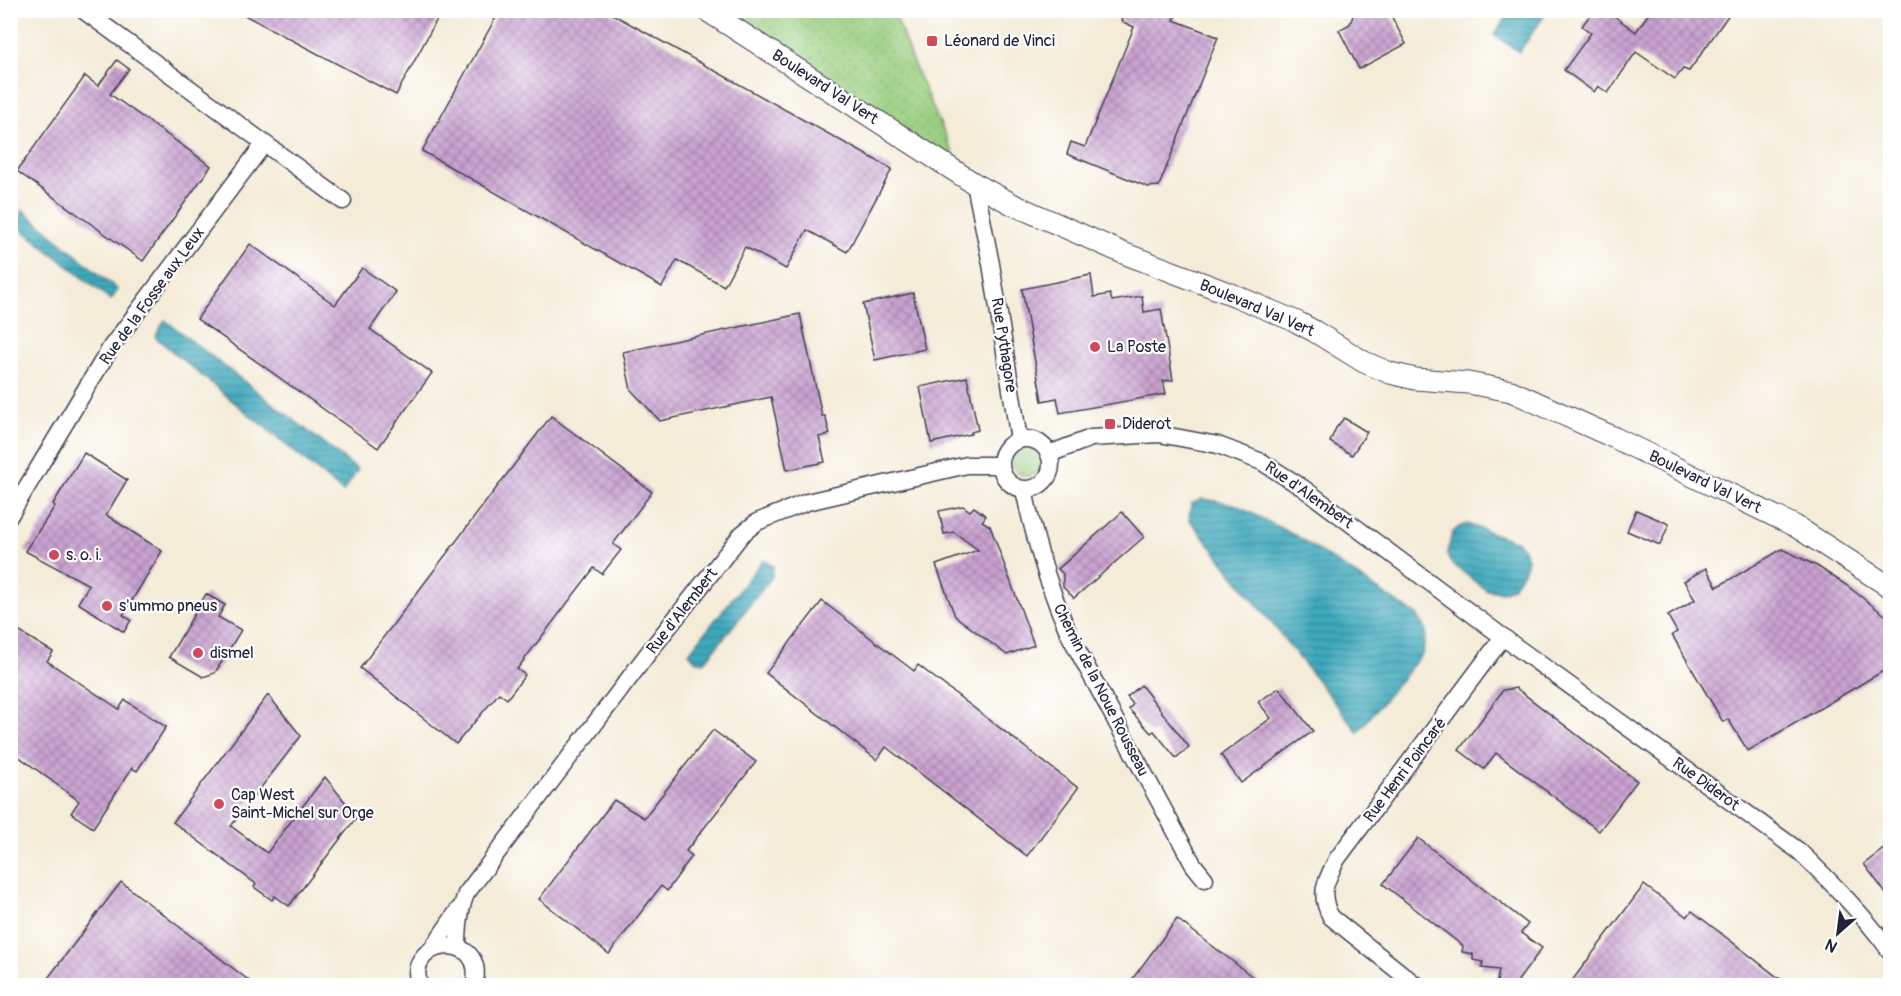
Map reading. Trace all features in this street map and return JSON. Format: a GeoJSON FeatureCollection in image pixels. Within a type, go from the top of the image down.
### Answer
{"type":"FeatureCollection","features":[{"type":"Feature","properties":{"kind":"street"},"geometry":{"type":"LineString","coordinates":[[83,10],[343,201]]}},
{"type":"Feature","properties":{"kind":"street","name":"Boulevard Val Vert"},"geometry":{"type":"LineString","coordinates":[[706,10],[975,184],[1014,205],[1123,253],[1297,322],[1364,362],[1390,373],[1416,380],[1468,383],[1511,391],[1615,438],[1795,526],[1890,587]]}},
{"type":"Feature","properties":{"kind":"street","name":"Rue de la Fosse aux Leux"},"geometry":{"type":"LineString","coordinates":[[10,515],[111,347],[264,144]]}},
{"type":"Feature","properties":{"kind":"street","name":"Rue Pythagore"},"geometry":{"type":"LineString","coordinates":[[975,184],[989,251],[1019,440]]}},
{"type":"Feature","properties":{"kind":"street","name":"Rue d'Alembert"},"geometry":{"type":"LineString","coordinates":[[1049,454],[1091,438],[1160,434],[1218,445],[1262,462],[1303,488],[1503,637]]}},
{"type":"Feature","properties":{"kind":"street"},"geometry":{"type":"LineString","coordinates":[[1019,440],[1033,440],[1040,443],[1049,454],[1052,462],[1048,478],[1035,488],[1024,490],[1012,486],[1006,480],[1000,465],[1005,450],[1019,440]]}},
{"type":"Feature","properties":{"kind":"street","name":"Rue d'Alembert"},"geometry":{"type":"LineString","coordinates":[[458,947],[458,931],[466,894],[742,534],[757,522],[807,502],[967,465],[1000,465]]}},
{"type":"Feature","properties":{"kind":"street","name":"Chemin de la Noue Rousseau"},"geometry":{"type":"LineString","coordinates":[[1024,490],[1043,569],[1055,604],[1071,638],[1193,864],[1205,879]]}},
{"type":"Feature","properties":{"kind":"street","name":"Rue Henri Poincaré"},"geometry":{"type":"LineString","coordinates":[[1417,986],[1331,917],[1326,909],[1323,888],[1337,859],[1503,637]]}},
{"type":"Feature","properties":{"kind":"street","name":"Rue Diderot"},"geometry":{"type":"LineString","coordinates":[[1503,637],[1799,851],[1836,886],[1870,924],[1890,951]]}},
{"type":"Feature","properties":{"kind":"street","name":"Rue d'Alembert"},"geometry":{"type":"LineString","coordinates":[[417,983],[419,965],[424,956],[431,950],[462,906]]}},
{"type":"Feature","properties":{"kind":"street"},"geometry":{"type":"LineString","coordinates":[[431,950],[449,945],[458,947],[472,959],[476,967],[477,977],[474,986]]}},
{"type":"Feature","properties":{"kind":"green space"},"geometry":{"type":"Polygon","coordinates":[[[734,11],[894,11],[912,61],[961,170],[734,11]]]}},
{"type":"Feature","properties":{"kind":"green space"},"geometry":{"type":"Polygon","coordinates":[[[1027,446],[1038,450],[1042,461],[1038,472],[1027,476],[1016,472],[1012,461],[1016,450],[1027,446]]]}},
{"type":"Feature","properties":{"kind":"water"},"geometry":{"type":"Polygon","coordinates":[[[1511,11],[1548,11],[1519,52],[1494,35],[1511,11]]]}},
{"type":"Feature","properties":{"kind":"water"},"geometry":{"type":"Polygon","coordinates":[[[23,210],[118,290],[111,300],[16,225],[23,210]]]}},
{"type":"Feature","properties":{"kind":"water"},"geometry":{"type":"Polygon","coordinates":[[[165,320],[358,470],[343,492],[155,337],[165,320]]]}},
{"type":"Feature","properties":{"kind":"water"},"geometry":{"type":"Polygon","coordinates":[[[1203,499],[1234,504],[1298,537],[1418,616],[1426,630],[1423,653],[1358,732],[1189,519],[1191,504],[1203,499]]]}},
{"type":"Feature","properties":{"kind":"water"},"geometry":{"type":"Polygon","coordinates":[[[1467,524],[1518,542],[1524,549],[1527,559],[1525,569],[1512,588],[1503,592],[1486,590],[1450,562],[1447,555],[1452,533],[1467,524]]]}},
{"type":"Feature","properties":{"kind":"water"},"geometry":{"type":"Polygon","coordinates":[[[763,560],[773,566],[772,577],[708,658],[703,662],[695,660],[689,653],[763,560]]]}},
{"type":"Feature","properties":{"kind":"building"},"geometry":{"type":"Polygon","coordinates":[[[235,10],[442,10],[396,95],[235,10]]]}},
{"type":"Feature","properties":{"kind":"building"},"geometry":{"type":"Polygon","coordinates":[[[500,10],[605,10],[892,169],[847,252],[807,230],[786,269],[745,247],[724,286],[677,260],[662,287],[422,151],[500,10]]]}},
{"type":"Feature","properties":{"kind":"building"},"geometry":{"type":"Polygon","coordinates":[[[1125,10],[1178,10],[1174,20],[1218,37],[1159,186],[1148,187],[1067,154],[1071,142],[1085,147],[1134,27],[1121,21],[1125,10]]]}},
{"type":"Feature","properties":{"kind":"building"},"geometry":{"type":"Polygon","coordinates":[[[1359,10],[1388,10],[1406,44],[1359,69],[1339,30],[1350,24],[1354,13],[1359,10]]]}},
{"type":"Feature","properties":{"kind":"building"},"geometry":{"type":"Polygon","coordinates":[[[1651,10],[1732,10],[1689,71],[1683,69],[1675,79],[1636,52],[1608,93],[1598,86],[1594,92],[1564,70],[1591,33],[1582,26],[1593,11],[1603,17],[1607,11],[1636,32],[1651,10]]]}},
{"type":"Feature","properties":{"kind":"building"},"geometry":{"type":"Polygon","coordinates":[[[117,60],[129,69],[110,94],[211,166],[143,261],[17,171],[85,76],[98,86],[117,60]]]}},
{"type":"Feature","properties":{"kind":"building"},"geometry":{"type":"Polygon","coordinates":[[[250,244],[335,305],[362,268],[396,292],[370,329],[432,373],[378,448],[197,319],[250,244]]]}},
{"type":"Feature","properties":{"kind":"building","name":"La Poste"},"geometry":{"type":"Polygon","coordinates":[[[1091,275],[1094,297],[1110,294],[1112,301],[1142,296],[1144,312],[1161,309],[1173,380],[1163,381],[1166,394],[1060,413],[1057,398],[1042,401],[1022,289],[1091,275]]]}},
{"type":"Feature","properties":{"kind":"building"},"geometry":{"type":"Polygon","coordinates":[[[913,293],[925,349],[875,360],[863,304],[913,293]]]}},
{"type":"Feature","properties":{"kind":"building"},"geometry":{"type":"Polygon","coordinates":[[[800,314],[822,416],[825,416],[830,434],[819,437],[825,462],[787,470],[771,397],[660,421],[631,390],[623,352],[800,314]]]}},
{"type":"Feature","properties":{"kind":"building"},"geometry":{"type":"Polygon","coordinates":[[[967,377],[978,430],[971,434],[931,443],[920,387],[967,377]]]}},
{"type":"Feature","properties":{"kind":"building"},"geometry":{"type":"Polygon","coordinates":[[[551,416],[652,492],[613,544],[621,550],[602,574],[594,568],[517,669],[525,675],[507,699],[499,693],[456,744],[360,668],[551,416]]]}},
{"type":"Feature","properties":{"kind":"building"},"geometry":{"type":"Polygon","coordinates":[[[1344,418],[1367,432],[1352,455],[1330,442],[1336,428],[1344,418]]]}},
{"type":"Feature","properties":{"kind":"building"},"geometry":{"type":"Polygon","coordinates":[[[84,453],[127,480],[106,515],[162,551],[123,615],[131,620],[124,632],[78,603],[89,585],[25,551],[55,506],[53,504],[84,453]]]}},
{"type":"Feature","properties":{"kind":"building"},"geometry":{"type":"Polygon","coordinates":[[[963,506],[970,511],[974,507],[986,516],[982,521],[990,526],[1034,645],[1007,655],[955,616],[936,565],[978,550],[954,532],[944,534],[939,511],[963,506]]]}},
{"type":"Feature","properties":{"kind":"building"},"geometry":{"type":"Polygon","coordinates":[[[1636,510],[1669,524],[1660,545],[1627,531],[1636,510]]]}},
{"type":"Feature","properties":{"kind":"building"},"geometry":{"type":"Polygon","coordinates":[[[1122,512],[1144,537],[1074,598],[1063,587],[1063,574],[1058,569],[1122,512]]]}},
{"type":"Feature","properties":{"kind":"building"},"geometry":{"type":"Polygon","coordinates":[[[1782,549],[1817,566],[1890,619],[1890,667],[1748,751],[1728,719],[1723,722],[1672,635],[1677,632],[1668,616],[1695,600],[1684,581],[1706,568],[1717,587],[1782,549]]]}},
{"type":"Feature","properties":{"kind":"building"},"geometry":{"type":"Polygon","coordinates":[[[206,594],[225,605],[218,617],[241,630],[215,673],[203,677],[169,657],[206,594]]]}},
{"type":"Feature","properties":{"kind":"building"},"geometry":{"type":"Polygon","coordinates":[[[822,601],[914,671],[918,665],[1078,788],[1027,856],[886,747],[877,760],[766,673],[822,601]]]}},
{"type":"Feature","properties":{"kind":"building"},"geometry":{"type":"Polygon","coordinates":[[[10,626],[53,652],[47,661],[119,709],[125,700],[166,727],[137,771],[132,768],[93,828],[71,813],[79,801],[10,750],[10,626]]]}},
{"type":"Feature","properties":{"kind":"building"},"geometry":{"type":"Polygon","coordinates":[[[1141,685],[1189,747],[1176,758],[1154,731],[1151,733],[1129,709],[1133,704],[1127,697],[1141,685]]]}},
{"type":"Feature","properties":{"kind":"building"},"geometry":{"type":"Polygon","coordinates":[[[1279,688],[1313,731],[1241,783],[1221,755],[1271,718],[1258,702],[1279,688]]]}},
{"type":"Feature","properties":{"kind":"building"},"geometry":{"type":"Polygon","coordinates":[[[1516,688],[1637,781],[1599,831],[1496,753],[1484,769],[1459,750],[1503,690],[1516,688]]]}},
{"type":"Feature","properties":{"kind":"building","name":"Cap West Saint-Michel sur Orge"},"geometry":{"type":"Polygon","coordinates":[[[268,695],[301,736],[231,826],[267,853],[325,777],[357,817],[289,906],[275,896],[272,900],[254,887],[256,884],[173,822],[268,695]]]}},
{"type":"Feature","properties":{"kind":"building"},"geometry":{"type":"Polygon","coordinates":[[[713,730],[756,762],[686,851],[692,856],[667,891],[661,886],[609,954],[539,899],[614,800],[644,818],[713,730]]]}},
{"type":"Feature","properties":{"kind":"building"},"geometry":{"type":"Polygon","coordinates":[[[1418,838],[1528,924],[1521,933],[1542,948],[1514,986],[1503,986],[1497,981],[1499,970],[1482,968],[1483,962],[1473,960],[1473,954],[1462,952],[1463,946],[1383,884],[1418,838]]]}},
{"type":"Feature","properties":{"kind":"building"},"geometry":{"type":"Polygon","coordinates":[[[1890,844],[1890,899],[1864,864],[1890,844]]]}},
{"type":"Feature","properties":{"kind":"building"},"geometry":{"type":"Polygon","coordinates":[[[121,882],[256,986],[42,986],[121,882]]]}},
{"type":"Feature","properties":{"kind":"building"},"geometry":{"type":"Polygon","coordinates":[[[1644,885],[1687,917],[1692,911],[1789,986],[1568,986],[1644,885]]]}},
{"type":"Feature","properties":{"kind":"building"},"geometry":{"type":"Polygon","coordinates":[[[1177,919],[1240,967],[1264,986],[1127,986],[1177,919]]]}},
{"type":"Feature","properties":{"kind":"place","name":"Léonard de Vinci"},"geometry":{"type":"Point","coordinates":[932,41]}},
{"type":"Feature","properties":{"kind":"place","name":"La Poste"},"geometry":{"type":"Point","coordinates":[1095,347]}},
{"type":"Feature","properties":{"kind":"place","name":"Diderot"},"geometry":{"type":"Point","coordinates":[1110,424]}},
{"type":"Feature","properties":{"kind":"place","name":"s. o. i."},"geometry":{"type":"Point","coordinates":[54,555]}},
{"type":"Feature","properties":{"kind":"place","name":"s'ummo pneus"},"geometry":{"type":"Point","coordinates":[107,606]}},
{"type":"Feature","properties":{"kind":"place","name":"dismel"},"geometry":{"type":"Point","coordinates":[198,653]}},
{"type":"Feature","properties":{"kind":"place","name":"Cap West Saint-Michel sur Orge"},"geometry":{"type":"Point","coordinates":[219,804]}}]}
